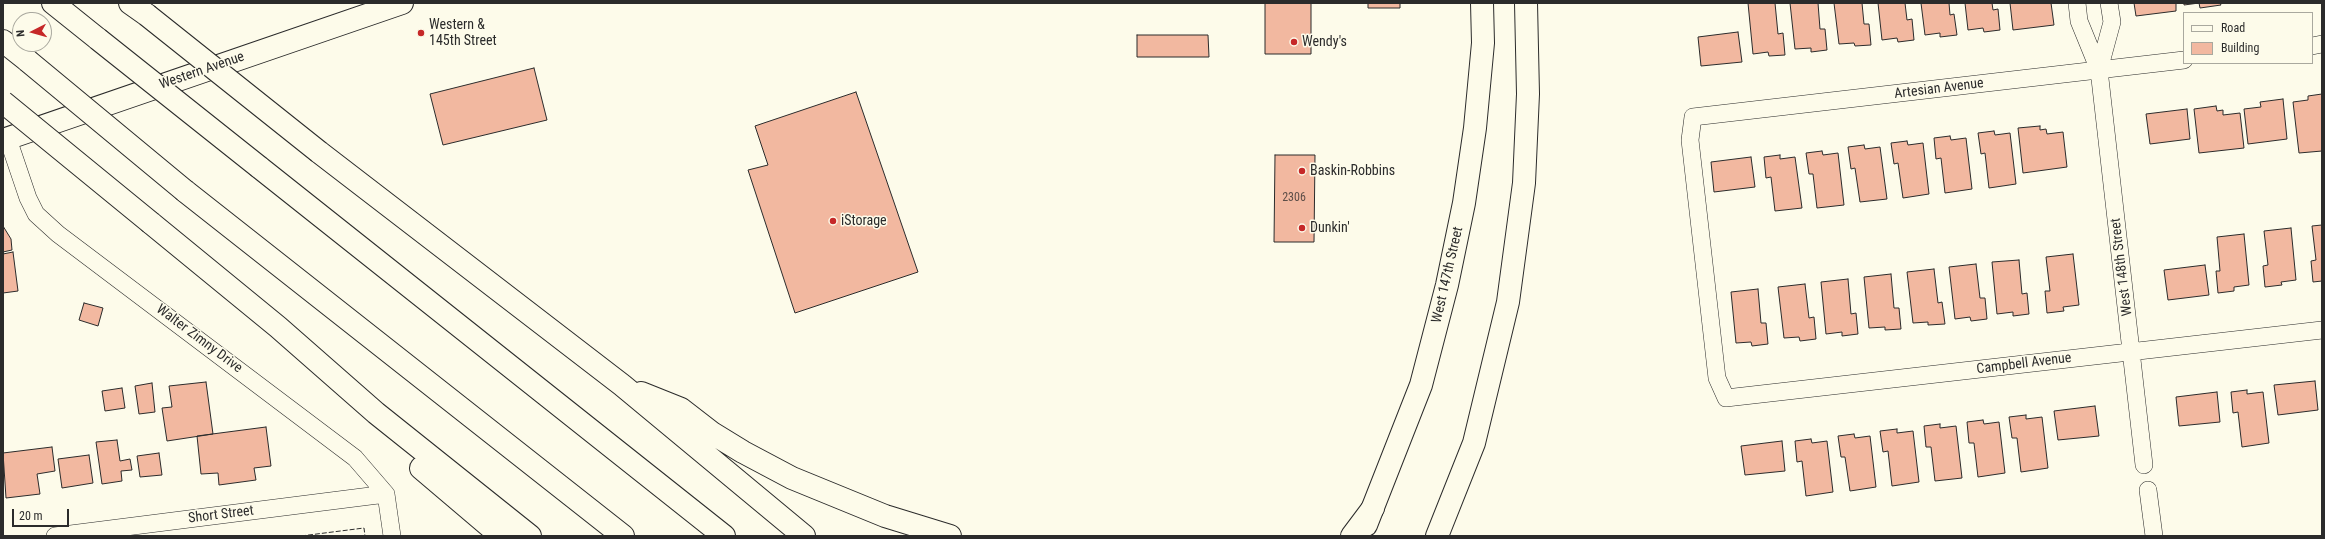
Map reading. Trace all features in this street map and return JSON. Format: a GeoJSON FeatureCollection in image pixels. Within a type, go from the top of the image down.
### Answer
{"type":"FeatureCollection","features":[{"type":"Feature","properties":{"kind":"main road"},"geometry":{"type":"LineString","coordinates":[[53,3],[724,536]]}},
{"type":"Feature","properties":{"kind":"main road","name":"Western Avenue"},"geometry":{"type":"LineString","coordinates":[[6,139],[380,6],[402,3]]}},
{"type":"Feature","properties":{"kind":"main road","name":"West 147th Street"},"geometry":{"type":"LineString","coordinates":[[1362,536],[1421,385],[1447,284],[1464,203],[1476,128],[1483,43],[1482,3]]}},
{"type":"Feature","properties":{"kind":"main road"},"geometry":{"type":"LineString","coordinates":[[1437,536],[1474,443],[1508,302],[1524,183],[1528,94],[1526,3]]}},
{"type":"Feature","properties":{"kind":"main road"},"geometry":{"type":"LineString","coordinates":[[139,9],[319,152],[622,386],[804,536]]}},
{"type":"Feature","properties":{"kind":"main road"},"geometry":{"type":"LineString","coordinates":[[3,41],[185,191],[623,536]]}},
{"type":"Feature","properties":{"kind":"main road"},"geometry":{"type":"LineString","coordinates":[[3,102],[278,328],[376,413],[530,536]]}},
{"type":"Feature","properties":{"kind":"main road"},"geometry":{"type":"LineString","coordinates":[[622,386],[681,408],[712,433],[742,452],[792,478],[885,516],[950,536]]}},
{"type":"Feature","properties":{"kind":"main road"},"geometry":{"type":"LineString","coordinates":[[376,413],[400,449],[501,536]]}},
{"type":"Feature","properties":{"kind":"main road"},"geometry":{"type":"LineString","coordinates":[[1352,536],[1373,508]]}},
{"type":"Feature","properties":{"kind":"street","name":"West 148th Street"},"geometry":{"type":"LineString","coordinates":[[2076,3],[2079,21],[2099,70],[2144,465]]}},
{"type":"Feature","properties":{"kind":"street","name":"West 148th Street"},"geometry":{"type":"LineString","coordinates":[[2099,70],[2112,22],[2109,3]]}},
{"type":"Feature","properties":{"kind":"street","name":"Artesian Avenue"},"geometry":{"type":"LineString","coordinates":[[1726,398],[1717,378],[1690,140],[1693,117],[2183,60]]}},
{"type":"Feature","properties":{"kind":"street","name":"Walter Zimny Drive"},"geometry":{"type":"LineString","coordinates":[[6,139],[36,214],[58,234],[355,458],[386,494]]}},
{"type":"Feature","properties":{"kind":"street","name":"Campbell Avenue"},"geometry":{"type":"LineString","coordinates":[[1726,398],[2322,330]]}},
{"type":"Feature","properties":{"kind":"street"},"geometry":{"type":"LineString","coordinates":[[2148,490],[2154,536]]}},
{"type":"Feature","properties":{"kind":"street","name":"Short Street"},"geometry":{"type":"LineString","coordinates":[[55,536],[386,494]]}},
{"type":"Feature","properties":{"kind":"street"},"geometry":{"type":"LineString","coordinates":[[386,494],[392,536]]}},
{"type":"Feature","properties":{"kind":"building"},"geometry":{"type":"Polygon","coordinates":[[[1265,3],[1311,3],[1311,54],[1265,54],[1265,3]]]}},
{"type":"Feature","properties":{"kind":"building"},"geometry":{"type":"Polygon","coordinates":[[[1368,3],[1400,3],[1400,8],[1368,8],[1368,3]]]}},
{"type":"Feature","properties":{"kind":"building"},"geometry":{"type":"Polygon","coordinates":[[[1748,3],[1775,3],[1778,34],[1783,33],[1785,55],[1769,56],[1768,52],[1753,54],[1748,3]]]}},
{"type":"Feature","properties":{"kind":"building"},"geometry":{"type":"Polygon","coordinates":[[[1790,3],[1818,3],[1820,29],[1825,29],[1827,50],[1811,52],[1811,48],[1795,49],[1790,3]]]}},
{"type":"Feature","properties":{"kind":"building"},"geometry":{"type":"Polygon","coordinates":[[[1834,3],[1862,3],[1864,24],[1869,24],[1871,45],[1855,46],[1854,43],[1839,44],[1834,3]]]}},
{"type":"Feature","properties":{"kind":"building"},"geometry":{"type":"Polygon","coordinates":[[[1878,3],[1905,3],[1907,20],[1912,19],[1914,40],[1898,42],[1897,38],[1882,40],[1878,3]]]}},
{"type":"Feature","properties":{"kind":"building"},"geometry":{"type":"Polygon","coordinates":[[[1921,3],[1949,3],[1950,15],[1954,14],[1957,35],[1940,37],[1940,33],[1925,35],[1921,3]]]}},
{"type":"Feature","properties":{"kind":"building"},"geometry":{"type":"Polygon","coordinates":[[[1965,3],[1992,3],[1993,10],[1998,9],[2000,30],[1984,32],[1983,28],[1968,30],[1965,3]]]}},
{"type":"Feature","properties":{"kind":"building"},"geometry":{"type":"Polygon","coordinates":[[[2010,3],[2051,3],[2054,25],[2013,30],[2010,3]]]}},
{"type":"Feature","properties":{"kind":"building"},"geometry":{"type":"Polygon","coordinates":[[[2134,3],[2176,3],[2176,11],[2136,16],[2134,3]]]}},
{"type":"Feature","properties":{"kind":"building"},"geometry":{"type":"Polygon","coordinates":[[[2184,3],[2199,3],[2184,5],[2184,3]]]}},
{"type":"Feature","properties":{"kind":"building"},"geometry":{"type":"Polygon","coordinates":[[[2199,3],[2220,3],[2221,5],[2200,8],[2199,3]]]}},
{"type":"Feature","properties":{"kind":"building"},"geometry":{"type":"Polygon","coordinates":[[[1738,32],[1742,62],[1701,66],[1698,37],[1738,32]]]}},
{"type":"Feature","properties":{"kind":"building"},"geometry":{"type":"Polygon","coordinates":[[[1137,35],[1208,35],[1209,57],[1137,57],[1137,35]]]}},
{"type":"Feature","properties":{"kind":"building"},"geometry":{"type":"Polygon","coordinates":[[[534,68],[547,120],[443,145],[430,94],[534,68]]]}},
{"type":"Feature","properties":{"kind":"building","name":"iStorage"},"geometry":{"type":"Polygon","coordinates":[[[856,92],[918,272],[795,313],[748,170],[768,165],[755,126],[856,92]]]}},
{"type":"Feature","properties":{"kind":"building"},"geometry":{"type":"Polygon","coordinates":[[[2322,94],[2322,151],[2299,153],[2293,102],[2308,100],[2308,96],[2322,94]]]}},
{"type":"Feature","properties":{"kind":"building"},"geometry":{"type":"Polygon","coordinates":[[[2283,99],[2287,139],[2248,144],[2244,109],[2261,107],[2260,102],[2283,99]]]}},
{"type":"Feature","properties":{"kind":"building"},"geometry":{"type":"Polygon","coordinates":[[[2216,106],[2217,111],[2223,110],[2223,115],[2240,113],[2244,148],[2199,153],[2194,109],[2216,106]]]}},
{"type":"Feature","properties":{"kind":"building"},"geometry":{"type":"Polygon","coordinates":[[[2187,109],[2190,139],[2150,144],[2146,114],[2187,109]]]}},
{"type":"Feature","properties":{"kind":"building"},"geometry":{"type":"Polygon","coordinates":[[[2040,126],[2040,130],[2046,129],[2047,134],[2063,132],[2067,167],[2023,173],[2018,128],[2040,126]]]}},
{"type":"Feature","properties":{"kind":"building"},"geometry":{"type":"Polygon","coordinates":[[[1994,131],[1995,135],[2010,133],[2016,184],[1989,188],[1985,153],[1981,154],[1978,133],[1994,131]]]}},
{"type":"Feature","properties":{"kind":"building"},"geometry":{"type":"Polygon","coordinates":[[[1950,136],[1951,140],[1966,138],[1972,189],[1945,193],[1941,158],[1936,159],[1934,138],[1950,136]]]}},
{"type":"Feature","properties":{"kind":"building"},"geometry":{"type":"Polygon","coordinates":[[[1907,141],[1908,145],[1923,143],[1929,194],[1903,198],[1898,163],[1894,164],[1891,143],[1907,141]]]}},
{"type":"Feature","properties":{"kind":"building"},"geometry":{"type":"Polygon","coordinates":[[[1864,145],[1865,149],[1880,147],[1887,199],[1860,202],[1855,168],[1851,169],[1848,147],[1864,145]]]}},
{"type":"Feature","properties":{"kind":"building"},"geometry":{"type":"Polygon","coordinates":[[[1822,151],[1823,155],[1838,153],[1844,205],[1817,208],[1813,174],[1809,174],[1806,153],[1822,151]]]}},
{"type":"Feature","properties":{"kind":"building"},"geometry":{"type":"Polygon","coordinates":[[[1275,155],[1315,155],[1314,242],[1274,242],[1275,155]]]}},
{"type":"Feature","properties":{"kind":"building"},"geometry":{"type":"Polygon","coordinates":[[[1780,155],[1780,159],[1795,157],[1802,208],[1775,211],[1771,177],[1766,178],[1764,157],[1780,155]]]}},
{"type":"Feature","properties":{"kind":"building"},"geometry":{"type":"Polygon","coordinates":[[[1751,157],[1755,187],[1714,192],[1711,162],[1751,157]]]}},
{"type":"Feature","properties":{"kind":"building"},"geometry":{"type":"Polygon","coordinates":[[[2322,225],[2322,281],[2313,282],[2311,261],[2316,260],[2312,226],[2322,225]]]}},
{"type":"Feature","properties":{"kind":"building"},"geometry":{"type":"Polygon","coordinates":[[[3,226],[11,239],[12,250],[3,252],[3,226]]]}},
{"type":"Feature","properties":{"kind":"building"},"geometry":{"type":"Polygon","coordinates":[[[2291,228],[2296,280],[2281,282],[2282,285],[2265,287],[2263,266],[2268,265],[2264,231],[2291,228]]]}},
{"type":"Feature","properties":{"kind":"building"},"geometry":{"type":"Polygon","coordinates":[[[2244,234],[2249,285],[2234,287],[2234,291],[2218,293],[2216,271],[2220,271],[2217,237],[2244,234]]]}},
{"type":"Feature","properties":{"kind":"building"},"geometry":{"type":"Polygon","coordinates":[[[13,252],[18,291],[3,293],[3,254],[13,252]]]}},
{"type":"Feature","properties":{"kind":"building"},"geometry":{"type":"Polygon","coordinates":[[[2073,254],[2079,305],[2063,307],[2064,311],[2047,313],[2045,291],[2050,291],[2046,257],[2073,254]]]}},
{"type":"Feature","properties":{"kind":"building"},"geometry":{"type":"Polygon","coordinates":[[[2019,260],[2022,294],[2027,293],[2029,314],[2013,316],[2013,312],[1997,314],[1992,262],[2019,260]]]}},
{"type":"Feature","properties":{"kind":"building"},"geometry":{"type":"Polygon","coordinates":[[[1976,264],[1980,298],[1985,298],[1987,319],[1971,321],[1970,317],[1955,319],[1949,267],[1976,264]]]}},
{"type":"Feature","properties":{"kind":"building"},"geometry":{"type":"Polygon","coordinates":[[[2205,265],[2209,295],[2168,300],[2164,270],[2205,265]]]}},
{"type":"Feature","properties":{"kind":"building"},"geometry":{"type":"Polygon","coordinates":[[[1934,269],[1938,303],[1942,302],[1945,324],[1928,325],[1928,322],[1913,323],[1907,272],[1934,269]]]}},
{"type":"Feature","properties":{"kind":"building"},"geometry":{"type":"Polygon","coordinates":[[[1891,274],[1894,308],[1899,308],[1901,329],[1885,330],[1885,327],[1869,328],[1864,277],[1891,274]]]}},
{"type":"Feature","properties":{"kind":"building"},"geometry":{"type":"Polygon","coordinates":[[[1848,279],[1851,314],[1856,313],[1858,334],[1842,336],[1842,332],[1826,334],[1821,282],[1848,279]]]}},
{"type":"Feature","properties":{"kind":"building"},"geometry":{"type":"Polygon","coordinates":[[[1805,284],[1809,318],[1814,317],[1816,339],[1800,341],[1799,337],[1784,338],[1778,287],[1805,284]]]}},
{"type":"Feature","properties":{"kind":"building"},"geometry":{"type":"Polygon","coordinates":[[[1758,289],[1761,323],[1766,323],[1768,344],[1752,346],[1751,342],[1736,343],[1731,292],[1758,289]]]}},
{"type":"Feature","properties":{"kind":"building"},"geometry":{"type":"Polygon","coordinates":[[[84,303],[103,308],[98,326],[79,320],[84,303]]]}},
{"type":"Feature","properties":{"kind":"building"},"geometry":{"type":"Polygon","coordinates":[[[2315,381],[2318,410],[2278,415],[2274,385],[2315,381]]]}},
{"type":"Feature","properties":{"kind":"building"},"geometry":{"type":"Polygon","coordinates":[[[206,382],[213,434],[167,441],[162,408],[172,407],[169,386],[206,382]]]}},
{"type":"Feature","properties":{"kind":"building"},"geometry":{"type":"Polygon","coordinates":[[[152,383],[155,412],[139,414],[135,386],[152,383]]]}},
{"type":"Feature","properties":{"kind":"building"},"geometry":{"type":"Polygon","coordinates":[[[122,388],[125,408],[105,411],[102,391],[122,388]]]}},
{"type":"Feature","properties":{"kind":"building"},"geometry":{"type":"Polygon","coordinates":[[[2247,390],[2247,394],[2263,392],[2269,443],[2242,447],[2238,412],[2233,413],[2231,392],[2247,390]]]}},
{"type":"Feature","properties":{"kind":"building"},"geometry":{"type":"Polygon","coordinates":[[[2217,392],[2220,422],[2179,426],[2176,397],[2217,392]]]}},
{"type":"Feature","properties":{"kind":"building"},"geometry":{"type":"Polygon","coordinates":[[[2095,406],[2099,436],[2058,440],[2054,411],[2095,406]]]}},
{"type":"Feature","properties":{"kind":"building"},"geometry":{"type":"Polygon","coordinates":[[[2026,415],[2026,419],[2042,417],[2048,468],[2021,472],[2017,438],[2012,438],[2009,417],[2026,415]]]}},
{"type":"Feature","properties":{"kind":"building"},"geometry":{"type":"Polygon","coordinates":[[[1983,420],[1984,424],[1999,422],[2005,473],[1978,477],[1974,443],[1969,443],[1967,422],[1983,420]]]}},
{"type":"Feature","properties":{"kind":"building"},"geometry":{"type":"Polygon","coordinates":[[[1940,424],[1940,428],[1956,426],[1962,478],[1935,481],[1931,447],[1926,447],[1924,426],[1940,424]]]}},
{"type":"Feature","properties":{"kind":"building"},"geometry":{"type":"Polygon","coordinates":[[[266,427],[271,466],[254,468],[256,480],[219,485],[218,473],[201,474],[197,436],[266,427]]]}},
{"type":"Feature","properties":{"kind":"building"},"geometry":{"type":"Polygon","coordinates":[[[1897,429],[1897,433],[1913,431],[1919,482],[1892,486],[1888,451],[1883,452],[1880,431],[1897,429]]]}},
{"type":"Feature","properties":{"kind":"building"},"geometry":{"type":"Polygon","coordinates":[[[1854,434],[1855,438],[1870,436],[1876,487],[1850,491],[1845,457],[1841,457],[1838,436],[1854,434]]]}},
{"type":"Feature","properties":{"kind":"building"},"geometry":{"type":"Polygon","coordinates":[[[1811,439],[1812,443],[1827,441],[1833,492],[1806,496],[1802,461],[1797,462],[1795,441],[1811,439]]]}},
{"type":"Feature","properties":{"kind":"building"},"geometry":{"type":"Polygon","coordinates":[[[117,440],[120,461],[130,459],[132,470],[121,471],[122,481],[102,484],[96,442],[117,440]]]}},
{"type":"Feature","properties":{"kind":"building"},"geometry":{"type":"Polygon","coordinates":[[[1782,441],[1785,471],[1745,475],[1741,446],[1782,441]]]}},
{"type":"Feature","properties":{"kind":"building"},"geometry":{"type":"Polygon","coordinates":[[[52,447],[55,471],[37,474],[40,494],[6,498],[3,453],[52,447]]]}},
{"type":"Feature","properties":{"kind":"building"},"geometry":{"type":"Polygon","coordinates":[[[159,453],[162,475],[140,477],[137,456],[159,453]]]}},
{"type":"Feature","properties":{"kind":"building"},"geometry":{"type":"Polygon","coordinates":[[[89,455],[93,483],[62,488],[58,459],[89,455]]]}},
{"type":"Feature","properties":{"kind":"fence"},"geometry":{"type":"LineString","coordinates":[[301,536],[364,528],[365,536]]}},
{"type":"Feature","properties":{"kind":"place","name":"Western & 145th Street"},"geometry":{"type":"Point","coordinates":[421,33]}},
{"type":"Feature","properties":{"kind":"place","name":"Wendy's"},"geometry":{"type":"Point","coordinates":[1294,42]}},
{"type":"Feature","properties":{"kind":"place","name":"Baskin-Robbins"},"geometry":{"type":"Point","coordinates":[1302,171]}},
{"type":"Feature","properties":{"kind":"place","name":"iStorage"},"geometry":{"type":"Point","coordinates":[833,221]}},
{"type":"Feature","properties":{"kind":"place","name":"Dunkin'"},"geometry":{"type":"Point","coordinates":[1302,228]}}]}
